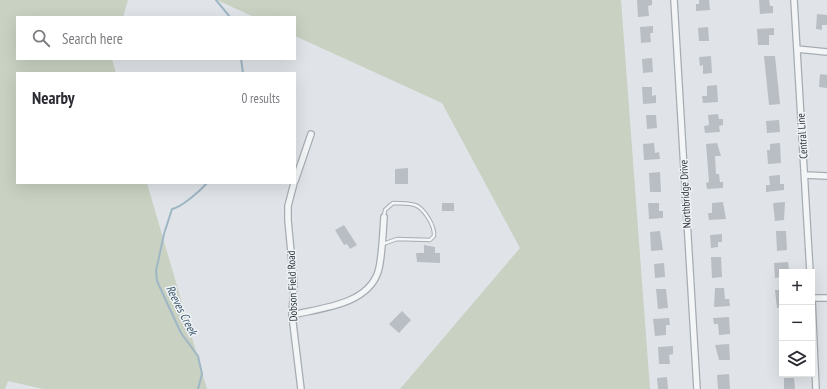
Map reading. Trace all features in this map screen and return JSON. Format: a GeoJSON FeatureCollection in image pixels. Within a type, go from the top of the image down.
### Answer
{"type":"FeatureCollection","features":[{"type":"Feature","properties":{"kind":"street","name":"Northbridge Drive"},"geometry":{"type":"LineString","coordinates":[[674,0],[697,389]]}},
{"type":"Feature","properties":{"kind":"street","name":"Central Line"},"geometry":{"type":"LineString","coordinates":[[794,0],[810,269]]}},
{"type":"Feature","properties":{"kind":"street"},"geometry":{"type":"LineString","coordinates":[[797,49],[827,52]]}},
{"type":"Feature","properties":{"kind":"street","name":"Dobson Field Road"},"geometry":{"type":"LineString","coordinates":[[296,179],[311,134]]}},
{"type":"Feature","properties":{"kind":"street"},"geometry":{"type":"LineString","coordinates":[[804,175],[827,176]]}},
{"type":"Feature","properties":{"kind":"street","name":"Dobson Field Road"},"geometry":{"type":"LineString","coordinates":[[294,184],[288,206],[288,220],[294,284],[292,315],[301,389]]}},
{"type":"Feature","properties":{"kind":"street"},"geometry":{"type":"LineString","coordinates":[[292,315],[343,303],[366,291],[378,272],[384,217]]}},
{"type":"Feature","properties":{"kind":"street"},"geometry":{"type":"LineString","coordinates":[[815,299],[827,298]]}},
{"type":"Feature","properties":{"kind":"street"},"geometry":{"type":"LineString","coordinates":[[812,305],[816,389]]}},
{"type":"Feature","properties":{"kind":"lane"},"geometry":{"type":"LineString","coordinates":[[381,246],[390,241],[430,240],[434,236],[435,231],[420,208],[415,205],[392,203],[385,210],[384,217]]}},
{"type":"Feature","properties":{"kind":"green space"},"geometry":{"type":"Polygon","coordinates":[[[0,0],[128,0],[123,16],[16,16],[16,60],[112,60],[116,72],[16,72],[16,184],[147,184],[207,389],[43,389],[8,381],[5,389],[0,389],[0,0]]]}},
{"type":"Feature","properties":{"kind":"green space"},"geometry":{"type":"Polygon","coordinates":[[[217,0],[621,0],[650,389],[400,389],[520,248],[442,103],[296,36],[296,16],[252,16],[217,0]]]}},
{"type":"Feature","properties":{"kind":"building"},"geometry":{"type":"Polygon","coordinates":[[[637,0],[652,0],[652,5],[648,6],[649,16],[638,17],[637,0]]]}},
{"type":"Feature","properties":{"kind":"building"},"geometry":{"type":"Polygon","coordinates":[[[699,0],[709,0],[710,10],[696,11],[696,4],[699,4],[699,0]]]}},
{"type":"Feature","properties":{"kind":"building"},"geometry":{"type":"Polygon","coordinates":[[[759,0],[769,0],[770,6],[773,6],[773,13],[760,14],[759,0]]]}},
{"type":"Feature","properties":{"kind":"building"},"geometry":{"type":"Polygon","coordinates":[[[817,14],[827,15],[827,25],[822,25],[822,30],[816,29],[817,14]]]}},
{"type":"Feature","properties":{"kind":"building"},"geometry":{"type":"Polygon","coordinates":[[[653,26],[653,33],[650,33],[651,42],[641,43],[640,27],[653,26]]]}},
{"type":"Feature","properties":{"kind":"building"},"geometry":{"type":"Polygon","coordinates":[[[708,27],[709,41],[699,41],[698,28],[708,27]]]}},
{"type":"Feature","properties":{"kind":"building"},"geometry":{"type":"Polygon","coordinates":[[[774,28],[774,35],[769,35],[769,45],[758,45],[757,29],[774,28]]]}},
{"type":"Feature","properties":{"kind":"building"},"geometry":{"type":"Polygon","coordinates":[[[711,56],[712,73],[703,74],[703,65],[700,66],[699,57],[711,56]]]}},
{"type":"Feature","properties":{"kind":"building"},"geometry":{"type":"Polygon","coordinates":[[[764,56],[775,56],[780,104],[769,105],[764,56]]]}},
{"type":"Feature","properties":{"kind":"building"},"geometry":{"type":"Polygon","coordinates":[[[652,58],[653,72],[643,73],[642,59],[652,58]]]}},
{"type":"Feature","properties":{"kind":"building"},"geometry":{"type":"Polygon","coordinates":[[[820,74],[827,75],[827,88],[819,87],[820,74]]]}},
{"type":"Feature","properties":{"kind":"building"},"geometry":{"type":"Polygon","coordinates":[[[717,85],[718,102],[703,103],[702,96],[707,96],[707,86],[717,85]]]}},
{"type":"Feature","properties":{"kind":"building"},"geometry":{"type":"Polygon","coordinates":[[[642,87],[652,87],[652,96],[656,95],[656,103],[643,104],[642,87]]]}},
{"type":"Feature","properties":{"kind":"building"},"geometry":{"type":"Polygon","coordinates":[[[718,114],[719,119],[723,119],[723,125],[719,126],[720,132],[705,133],[704,126],[709,125],[708,115],[718,114]]]}},
{"type":"Feature","properties":{"kind":"building"},"geometry":{"type":"Polygon","coordinates":[[[646,115],[656,115],[657,128],[647,129],[646,115]]]}},
{"type":"Feature","properties":{"kind":"building"},"geometry":{"type":"Polygon","coordinates":[[[779,120],[780,132],[767,133],[766,121],[779,120]]]}},
{"type":"Feature","properties":{"kind":"building"},"geometry":{"type":"Polygon","coordinates":[[[654,143],[655,153],[659,152],[660,159],[644,160],[643,144],[654,143]]]}},
{"type":"Feature","properties":{"kind":"building"},"geometry":{"type":"Polygon","coordinates":[[[717,143],[721,156],[715,156],[716,174],[719,174],[720,182],[723,182],[723,188],[707,189],[706,183],[709,182],[706,144],[717,143]]]}},
{"type":"Feature","properties":{"kind":"building"},"geometry":{"type":"Polygon","coordinates":[[[780,143],[781,163],[768,164],[767,150],[770,150],[770,144],[780,143]]]}},
{"type":"Feature","properties":{"kind":"building"},"geometry":{"type":"Polygon","coordinates":[[[408,168],[408,184],[395,184],[395,169],[408,168]]]}},
{"type":"Feature","properties":{"kind":"building"},"geometry":{"type":"Polygon","coordinates":[[[660,172],[661,192],[650,192],[649,173],[660,172]]]}},
{"type":"Feature","properties":{"kind":"building"},"geometry":{"type":"Polygon","coordinates":[[[780,175],[780,184],[784,184],[784,190],[766,192],[766,185],[770,185],[769,176],[780,175]]]}},
{"type":"Feature","properties":{"kind":"building"},"geometry":{"type":"Polygon","coordinates":[[[723,202],[726,219],[709,220],[708,213],[712,213],[712,203],[723,202]]]}},
{"type":"Feature","properties":{"kind":"building"},"geometry":{"type":"Polygon","coordinates":[[[785,202],[784,220],[775,221],[773,203],[785,202]]]}},
{"type":"Feature","properties":{"kind":"building"},"geometry":{"type":"Polygon","coordinates":[[[442,203],[454,203],[454,211],[442,211],[442,203]]]}},
{"type":"Feature","properties":{"kind":"building"},"geometry":{"type":"Polygon","coordinates":[[[648,203],[659,203],[659,211],[663,211],[663,218],[649,219],[648,203]]]}},
{"type":"Feature","properties":{"kind":"building"},"geometry":{"type":"Polygon","coordinates":[[[344,225],[357,245],[350,249],[347,244],[344,245],[335,230],[344,225]]]}},
{"type":"Feature","properties":{"kind":"building"},"geometry":{"type":"Polygon","coordinates":[[[660,231],[663,250],[651,251],[650,232],[660,231]]]}},
{"type":"Feature","properties":{"kind":"building"},"geometry":{"type":"Polygon","coordinates":[[[776,231],[786,231],[787,250],[777,251],[776,231]]]}},
{"type":"Feature","properties":{"kind":"building"},"geometry":{"type":"Polygon","coordinates":[[[722,234],[722,242],[718,242],[718,247],[711,248],[710,235],[722,234]]]}},
{"type":"Feature","properties":{"kind":"building"},"geometry":{"type":"Polygon","coordinates":[[[424,245],[435,247],[435,253],[440,253],[440,263],[417,262],[416,253],[424,253],[424,245]]]}},
{"type":"Feature","properties":{"kind":"building"},"geometry":{"type":"Polygon","coordinates":[[[711,257],[721,257],[722,277],[712,278],[711,257]]]}},
{"type":"Feature","properties":{"kind":"building"},"geometry":{"type":"Polygon","coordinates":[[[788,262],[789,269],[779,269],[779,277],[775,278],[774,263],[788,262]]]}},
{"type":"Feature","properties":{"kind":"building"},"geometry":{"type":"Polygon","coordinates":[[[664,263],[665,277],[655,278],[654,264],[664,263]]]}},
{"type":"Feature","properties":{"kind":"building"},"geometry":{"type":"Polygon","coordinates":[[[715,288],[724,288],[725,299],[729,299],[730,306],[714,307],[715,288]]]}},
{"type":"Feature","properties":{"kind":"building"},"geometry":{"type":"Polygon","coordinates":[[[656,289],[666,289],[668,308],[658,309],[656,289]]]}},
{"type":"Feature","properties":{"kind":"building"},"geometry":{"type":"Polygon","coordinates":[[[775,290],[779,290],[779,308],[777,308],[775,290]]]}},
{"type":"Feature","properties":{"kind":"building"},"geometry":{"type":"Polygon","coordinates":[[[402,311],[411,320],[399,333],[389,324],[402,311]]]}},
{"type":"Feature","properties":{"kind":"building"},"geometry":{"type":"Polygon","coordinates":[[[729,317],[730,334],[719,335],[718,324],[714,324],[713,318],[729,317]]]}},
{"type":"Feature","properties":{"kind":"building"},"geometry":{"type":"Polygon","coordinates":[[[669,318],[670,325],[666,325],[666,335],[655,336],[653,319],[669,318]]]}},
{"type":"Feature","properties":{"kind":"building"},"geometry":{"type":"Polygon","coordinates":[[[729,344],[730,360],[719,360],[715,345],[729,344]]]}},
{"type":"Feature","properties":{"kind":"building"},"geometry":{"type":"Polygon","coordinates":[[[673,346],[673,354],[669,355],[670,364],[659,364],[658,347],[673,346]]]}},
{"type":"Feature","properties":{"kind":"building"},"geometry":{"type":"Polygon","coordinates":[[[729,374],[730,389],[718,389],[717,375],[729,374]]]}},
{"type":"Feature","properties":{"kind":"building"},"geometry":{"type":"Polygon","coordinates":[[[667,377],[668,389],[658,389],[657,378],[667,377]]]}},
{"type":"Feature","properties":{"kind":"building"},"geometry":{"type":"Polygon","coordinates":[[[784,378],[794,378],[795,389],[784,389],[784,378]]]}},
{"type":"Feature","properties":{"kind":"waterway","name":"Reeves Creek"},"geometry":{"type":"LineString","coordinates":[[216,0],[229,16]]}},
{"type":"Feature","properties":{"kind":"waterway","name":"Reeves Creek"},"geometry":{"type":"LineString","coordinates":[[241,60],[243,72]]}},
{"type":"Feature","properties":{"kind":"waterway","name":"Reeves Creek"},"geometry":{"type":"LineString","coordinates":[[198,389],[202,374],[198,356],[181,333],[157,281],[156,271],[164,234],[172,209],[186,202],[206,184]]}}]}
